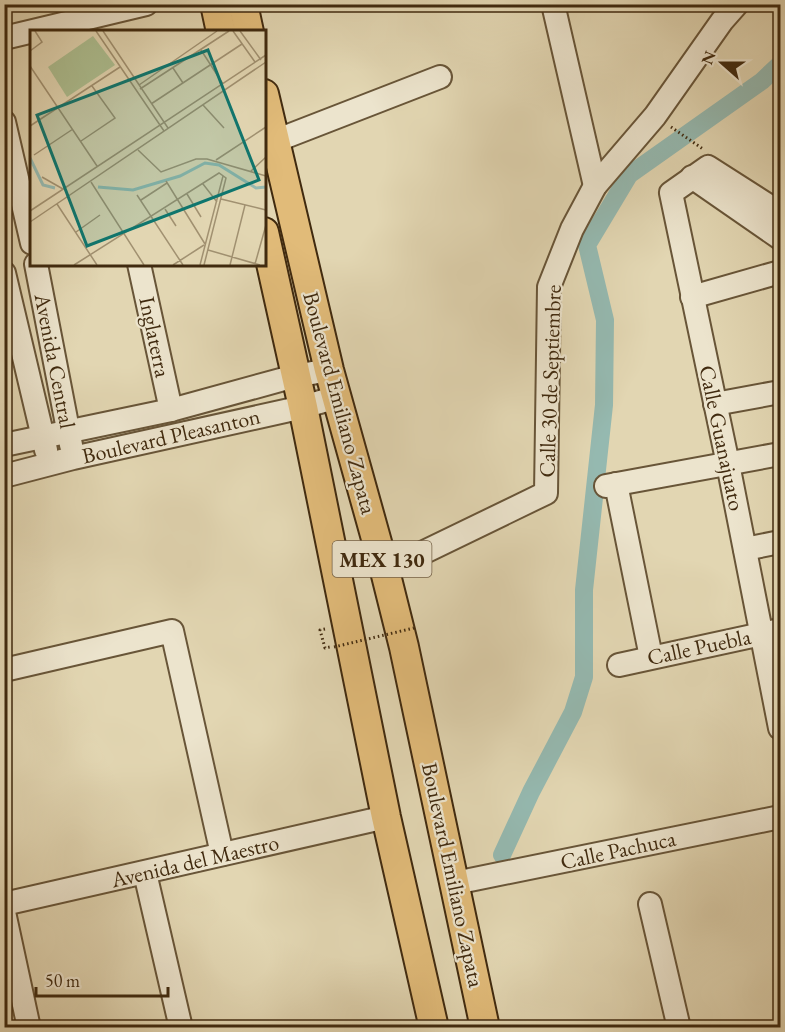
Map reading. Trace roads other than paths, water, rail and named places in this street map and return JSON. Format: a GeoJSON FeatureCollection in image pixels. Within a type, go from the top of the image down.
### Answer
{"type":"FeatureCollection","features":[{"type":"Feature","properties":{"kind":"main road"},"geometry":{"type":"LineString","coordinates":[[215,4],[221,30]]}},
{"type":"Feature","properties":{"kind":"main road"},"geometry":{"type":"LineString","coordinates":[[243,4],[249,30]]}},
{"type":"Feature","properties":{"kind":"main road","name":"Boulevard Emiliano Zapata"},"geometry":{"type":"LineString","coordinates":[[266,103],[329,370],[385,571],[485,1028]]}},
{"type":"Feature","properties":{"kind":"main road","name":"Boulevard Emiliano Zapata"},"geometry":{"type":"LineString","coordinates":[[266,241],[303,407],[386,817],[434,1028]]}},
{"type":"Feature","properties":{"kind":"street"},"geometry":{"type":"LineString","coordinates":[[37,30],[146,4]]}},
{"type":"Feature","properties":{"kind":"street"},"geometry":{"type":"LineString","coordinates":[[553,4],[596,186]]}},
{"type":"Feature","properties":{"kind":"street","name":"Calle 30 de Septiembre"},"geometry":{"type":"LineString","coordinates":[[385,571],[546,493],[549,287],[572,229],[596,186],[655,116],[725,10]]}},
{"type":"Feature","properties":{"kind":"street"},"geometry":{"type":"LineString","coordinates":[[4,38],[30,32]]}},
{"type":"Feature","properties":{"kind":"street"},"geometry":{"type":"LineString","coordinates":[[274,141],[440,77]]}},
{"type":"Feature","properties":{"kind":"street"},"geometry":{"type":"LineString","coordinates":[[4,122],[29,221]]}},
{"type":"Feature","properties":{"kind":"street"},"geometry":{"type":"LineString","coordinates":[[702,165],[780,213]]}},
{"type":"Feature","properties":{"kind":"street"},"geometry":{"type":"LineString","coordinates":[[702,165],[780,238]]}},
{"type":"Feature","properties":{"kind":"street","name":"Calle Guanajuato"},"geometry":{"type":"LineString","coordinates":[[702,165],[671,193],[745,549],[771,632],[780,728]]}},
{"type":"Feature","properties":{"kind":"street","name":"Avenida Central"},"geometry":{"type":"LineString","coordinates":[[36,266],[73,458]]}},
{"type":"Feature","properties":{"kind":"street","name":"Inglaterra"},"geometry":{"type":"LineString","coordinates":[[139,266],[171,410]]}},
{"type":"Feature","properties":{"kind":"street"},"geometry":{"type":"LineString","coordinates":[[692,297],[780,272]]}},
{"type":"Feature","properties":{"kind":"street","name":"Avenida Central"},"geometry":{"type":"LineString","coordinates":[[4,273],[8,304],[44,437],[48,464]]}},
{"type":"Feature","properties":{"kind":"street","name":"Boulevard Pleasanton"},"geometry":{"type":"LineString","coordinates":[[4,445],[171,410],[295,376],[329,370]]}},
{"type":"Feature","properties":{"kind":"street"},"geometry":{"type":"LineString","coordinates":[[716,404],[780,392]]}},
{"type":"Feature","properties":{"kind":"street","name":"Boulevard Pleasanton"},"geometry":{"type":"LineString","coordinates":[[4,476],[73,458],[303,407],[337,397]]}},
{"type":"Feature","properties":{"kind":"street"},"geometry":{"type":"LineString","coordinates":[[651,657],[611,485],[780,454]]}},
{"type":"Feature","properties":{"kind":"street"},"geometry":{"type":"LineString","coordinates":[[745,549],[780,542]]}},
{"type":"Feature","properties":{"kind":"street"},"geometry":{"type":"LineString","coordinates":[[4,670],[172,631],[222,854]]}},
{"type":"Feature","properties":{"kind":"street","name":"Calle Puebla"},"geometry":{"type":"LineString","coordinates":[[619,665],[771,632]]}},
{"type":"Feature","properties":{"kind":"street","name":"Avenida del Maestro"},"geometry":{"type":"LineString","coordinates":[[4,904],[386,817]]}},
{"type":"Feature","properties":{"kind":"street","name":"Calle Pachuca"},"geometry":{"type":"LineString","coordinates":[[455,884],[780,817]]}},
{"type":"Feature","properties":{"kind":"street"},"geometry":{"type":"LineString","coordinates":[[145,873],[181,1028]]}},
{"type":"Feature","properties":{"kind":"street"},"geometry":{"type":"LineString","coordinates":[[650,904],[679,1028]]}},
{"type":"Feature","properties":{"kind":"street"},"geometry":{"type":"LineString","coordinates":[[4,912],[29,1028]]}},
{"type":"Feature","properties":{"kind":"waterway"},"geometry":{"type":"LineString","coordinates":[[502,855],[531,792],[573,712],[584,677],[584,590],[604,405],[605,320],[587,245],[629,175],[762,81],[780,64]]}}]}
